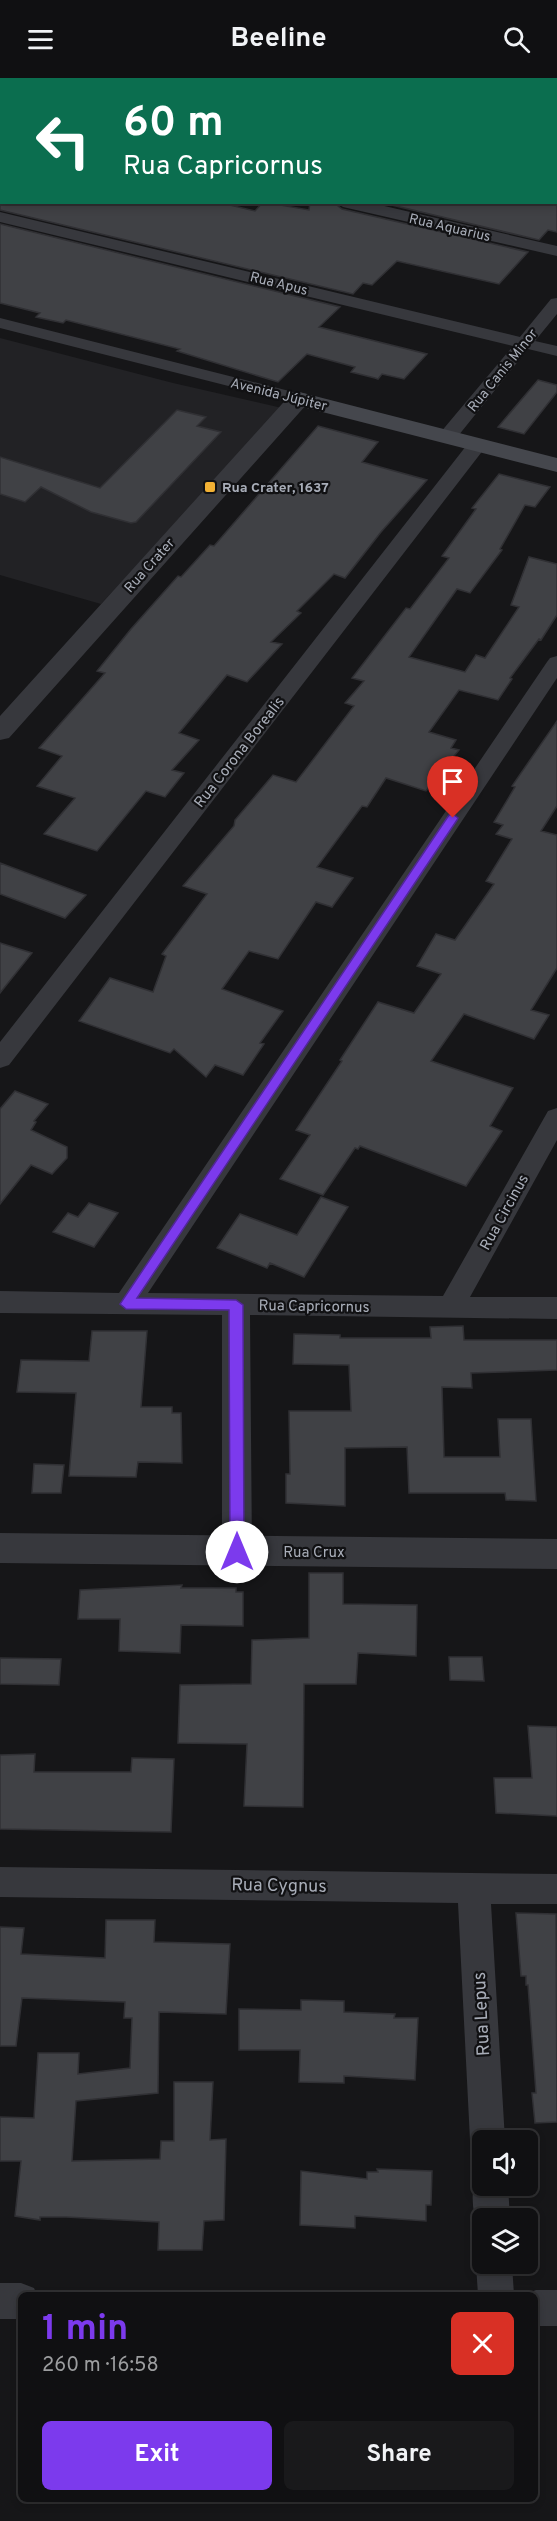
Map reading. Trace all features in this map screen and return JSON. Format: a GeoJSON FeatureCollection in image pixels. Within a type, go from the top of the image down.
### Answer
{"type":"FeatureCollection","features":[{"type":"Feature","properties":{"kind":"main road","name":"Avenida Júpiter"},"geometry":{"type":"LineString","coordinates":[[299,399],[557,465]]}},
{"type":"Feature","properties":{"kind":"street","name":"Rua Aquarius"},"geometry":{"type":"LineString","coordinates":[[353,204],[557,251]]}},
{"type":"Feature","properties":{"kind":"street","name":"Rua Apus"},"geometry":{"type":"LineString","coordinates":[[0,217],[557,351]]}},
{"type":"Feature","properties":{"kind":"street","name":"Rua Canis Minor"},"geometry":{"type":"LineString","coordinates":[[447,437],[557,303]]}},
{"type":"Feature","properties":{"kind":"street","name":"Avenida Júpiter"},"geometry":{"type":"LineString","coordinates":[[0,323],[299,399]]}},
{"type":"Feature","properties":{"kind":"street","name":"Rua Crater"},"geometry":{"type":"LineString","coordinates":[[0,732],[299,399]]}},
{"type":"Feature","properties":{"kind":"street","name":"Rua Corona Borealis"},"geometry":{"type":"LineString","coordinates":[[0,1059],[477,445]]}},
{"type":"Feature","properties":{"kind":"street"},"geometry":{"type":"LineString","coordinates":[[126,1304],[557,662]]}},
{"type":"Feature","properties":{"kind":"street","name":"Rua Circinus"},"geometry":{"type":"LineString","coordinates":[[452,1307],[557,1117]]}},
{"type":"Feature","properties":{"kind":"street","name":"Rua Capricornus"},"geometry":{"type":"LineString","coordinates":[[0,1302],[557,1308]]}},
{"type":"Feature","properties":{"kind":"street"},"geometry":{"type":"LineString","coordinates":[[236,1305],[237,1552]]}},
{"type":"Feature","properties":{"kind":"street","name":"Rua Crux"},"geometry":{"type":"LineString","coordinates":[[0,1548],[557,1554]]}},
{"type":"Feature","properties":{"kind":"street","name":"Rua Cygnus"},"geometry":{"type":"LineString","coordinates":[[0,1882],[557,1889]]}},
{"type":"Feature","properties":{"kind":"street","name":"Rua Lepus"},"geometry":{"type":"LineString","coordinates":[[474,1888],[487,2130]]}},
{"type":"Feature","properties":{"kind":"street"},"geometry":{"type":"LineString","coordinates":[[495,2274],[496,2292]]}},
{"type":"Feature","properties":{"kind":"street"},"geometry":{"type":"LineString","coordinates":[[0,2301],[18,2301]]}},
{"type":"Feature","properties":{"kind":"street"},"geometry":{"type":"LineString","coordinates":[[538,2308],[557,2308]]}},
{"type":"Feature","properties":{"kind":"shaded area"},"geometry":{"type":"Polygon","coordinates":[[[0,338],[173,383],[282,408],[101,604],[0,575],[0,338]]]}},
{"type":"Feature","properties":{"kind":"building"},"geometry":{"type":"Polygon","coordinates":[[[0,204],[225,204],[255,211],[261,204],[309,210],[310,204],[336,204],[342,209],[528,252],[499,284],[397,261],[372,285],[363,283],[353,294],[0,210],[0,204]]]}},
{"type":"Feature","properties":{"kind":"building"},"geometry":{"type":"Polygon","coordinates":[[[387,204],[557,204],[557,232],[548,230],[539,240],[387,204]]]}},
{"type":"Feature","properties":{"kind":"building"},"geometry":{"type":"Polygon","coordinates":[[[0,224],[340,307],[319,327],[427,354],[404,379],[382,374],[378,379],[351,372],[355,367],[307,354],[278,382],[177,351],[180,349],[66,320],[63,323],[36,317],[40,313],[0,303],[0,224]]]}},
{"type":"Feature","properties":{"kind":"building"},"geometry":{"type":"Polygon","coordinates":[[[538,380],[557,385],[557,392],[524,434],[498,427],[538,380]]]}},
{"type":"Feature","properties":{"kind":"building"},"geometry":{"type":"Polygon","coordinates":[[[177,410],[206,417],[197,426],[221,432],[136,522],[131,523],[91,512],[41,487],[25,502],[0,494],[0,457],[100,488],[177,410]]]}},
{"type":"Feature","properties":{"kind":"building"},"geometry":{"type":"Polygon","coordinates":[[[318,426],[378,442],[362,462],[427,480],[381,532],[345,578],[334,574],[297,611],[301,613],[271,642],[282,644],[247,682],[227,675],[179,733],[199,740],[172,770],[184,773],[165,797],[146,791],[97,851],[44,834],[75,798],[37,786],[62,756],[39,748],[105,673],[97,671],[131,629],[178,576],[181,577],[210,545],[214,546],[318,426]]]}},
{"type":"Feature","properties":{"kind":"building"},"geometry":{"type":"Polygon","coordinates":[[[499,474],[550,487],[535,507],[525,505],[500,549],[502,550],[470,593],[457,589],[409,657],[465,672],[476,655],[485,658],[519,607],[511,605],[529,557],[557,564],[557,615],[541,640],[539,639],[510,678],[512,679],[498,700],[459,690],[429,732],[456,740],[451,748],[459,750],[426,791],[386,778],[367,807],[362,806],[317,867],[353,878],[332,907],[316,902],[278,959],[249,951],[222,989],[283,1011],[260,1043],[264,1044],[243,1075],[215,1065],[206,1077],[174,1049],[170,1053],[79,1021],[110,978],[153,992],[166,956],[162,954],[207,894],[183,886],[234,826],[235,820],[273,775],[296,782],[354,706],[345,703],[364,681],[352,678],[406,608],[410,609],[449,558],[442,556],[476,509],[472,508],[499,474]]]}},
{"type":"Feature","properties":{"kind":"building"},"geometry":{"type":"Polygon","coordinates":[[[557,721],[557,806],[541,831],[557,835],[557,968],[531,1010],[549,1015],[534,1039],[464,1014],[431,1061],[513,1088],[490,1126],[502,1131],[466,1186],[360,1146],[358,1149],[355,1148],[323,1195],[280,1179],[310,1135],[296,1130],[378,1002],[414,1013],[441,974],[417,966],[436,934],[455,940],[494,884],[486,881],[512,839],[496,834],[503,825],[494,822],[515,787],[512,786],[557,721]]]}},
{"type":"Feature","properties":{"kind":"building"},"geometry":{"type":"Polygon","coordinates":[[[0,863],[86,895],[65,918],[0,894],[0,863]]]}},
{"type":"Feature","properties":{"kind":"building"},"geometry":{"type":"Polygon","coordinates":[[[0,943],[32,953],[0,993],[0,943]]]}},
{"type":"Feature","properties":{"kind":"building"},"geometry":{"type":"Polygon","coordinates":[[[15,1091],[48,1104],[34,1121],[36,1122],[31,1130],[67,1147],[67,1158],[52,1174],[31,1165],[0,1204],[0,1109],[15,1091]]]}},
{"type":"Feature","properties":{"kind":"building"},"geometry":{"type":"Polygon","coordinates":[[[321,1197],[348,1207],[304,1277],[270,1263],[267,1268],[217,1248],[240,1214],[297,1235],[321,1197]]]}},
{"type":"Feature","properties":{"kind":"building"},"geometry":{"type":"Polygon","coordinates":[[[89,1203],[118,1213],[94,1247],[53,1232],[68,1213],[78,1217],[89,1203]]]}},
{"type":"Feature","properties":{"kind":"building"},"geometry":{"type":"Polygon","coordinates":[[[463,1326],[464,1340],[557,1340],[557,1370],[471,1373],[472,1388],[442,1387],[444,1457],[500,1457],[498,1419],[531,1419],[536,1501],[506,1500],[505,1493],[409,1493],[407,1447],[345,1448],[345,1506],[286,1503],[286,1474],[290,1474],[289,1411],[351,1411],[349,1365],[293,1364],[294,1334],[340,1335],[340,1338],[431,1338],[430,1327],[463,1326]]]}},
{"type":"Feature","properties":{"kind":"building"},"geometry":{"type":"Polygon","coordinates":[[[92,1331],[147,1331],[141,1407],[172,1407],[172,1413],[181,1413],[182,1463],[138,1462],[136,1477],[69,1476],[76,1393],[17,1392],[21,1360],[89,1361],[92,1331]]]}},
{"type":"Feature","properties":{"kind":"building"},"geometry":{"type":"Polygon","coordinates":[[[34,1464],[64,1465],[61,1493],[32,1493],[34,1464]]]}},
{"type":"Feature","properties":{"kind":"building"},"geometry":{"type":"Polygon","coordinates":[[[309,1573],[343,1573],[343,1604],[417,1605],[416,1656],[358,1653],[356,1684],[304,1684],[303,1807],[244,1806],[247,1744],[178,1743],[180,1685],[251,1684],[252,1640],[309,1638],[309,1573]]]}},
{"type":"Feature","properties":{"kind":"building"},"geometry":{"type":"Polygon","coordinates":[[[182,1585],[181,1588],[236,1588],[236,1592],[243,1592],[243,1626],[181,1625],[180,1653],[119,1651],[120,1619],[78,1619],[80,1590],[182,1585]]]}},
{"type":"Feature","properties":{"kind":"building"},"geometry":{"type":"Polygon","coordinates":[[[449,1657],[482,1657],[484,1681],[450,1680],[449,1657]]]}},
{"type":"Feature","properties":{"kind":"building"},"geometry":{"type":"Polygon","coordinates":[[[0,1658],[61,1659],[59,1685],[0,1684],[0,1658]]]}},
{"type":"Feature","properties":{"kind":"building"},"geometry":{"type":"Polygon","coordinates":[[[528,1726],[557,1727],[557,1816],[496,1813],[494,1778],[532,1778],[528,1726]]]}},
{"type":"Feature","properties":{"kind":"building"},"geometry":{"type":"Polygon","coordinates":[[[35,1754],[34,1772],[131,1772],[132,1758],[174,1759],[171,1832],[0,1829],[0,1755],[35,1754]]]}},
{"type":"Feature","properties":{"kind":"building"},"geometry":{"type":"Polygon","coordinates":[[[516,1913],[556,1914],[557,2122],[535,2123],[532,2093],[536,2093],[528,1985],[526,1985],[526,1976],[521,1976],[516,1913]]]}},
{"type":"Feature","properties":{"kind":"building"},"geometry":{"type":"Polygon","coordinates":[[[106,1920],[155,1920],[154,1942],[230,1944],[226,2014],[159,2012],[158,2093],[76,2101],[72,2161],[160,2159],[161,2141],[174,2141],[174,2082],[213,2082],[210,2140],[226,2139],[224,2220],[204,2221],[202,2250],[158,2250],[159,2222],[66,2217],[40,2217],[40,2220],[15,2216],[21,2161],[0,2161],[0,2117],[34,2118],[38,2053],[79,2053],[78,2074],[130,2068],[132,2018],[124,2018],[125,2002],[22,1998],[16,2046],[0,2046],[0,1927],[24,1928],[21,1954],[105,1958],[106,1920]]]}},
{"type":"Feature","properties":{"kind":"building"},"geometry":{"type":"Polygon","coordinates":[[[301,2000],[344,2001],[344,2012],[395,2014],[394,2018],[418,2018],[415,2080],[344,2076],[344,2083],[299,2082],[300,2050],[239,2050],[239,2009],[301,2010],[301,2000]]]}},
{"type":"Feature","properties":{"kind":"building"},"geometry":{"type":"Polygon","coordinates":[[[377,2169],[432,2171],[431,2205],[426,2205],[426,2221],[355,2216],[355,2228],[300,2225],[301,2171],[367,2179],[367,2172],[378,2172],[377,2169]]]}},
{"type":"Feature","properties":{"kind":"place","name":"Rua Crater, 1637"},"geometry":{"type":"Point","coordinates":[210,487]}},
{"type":"Feature","properties":{"kind":"route"},"geometry":{"type":"LineString","coordinates":[[237,1552],[236,1305],[126,1304],[453,818]]}}]}
